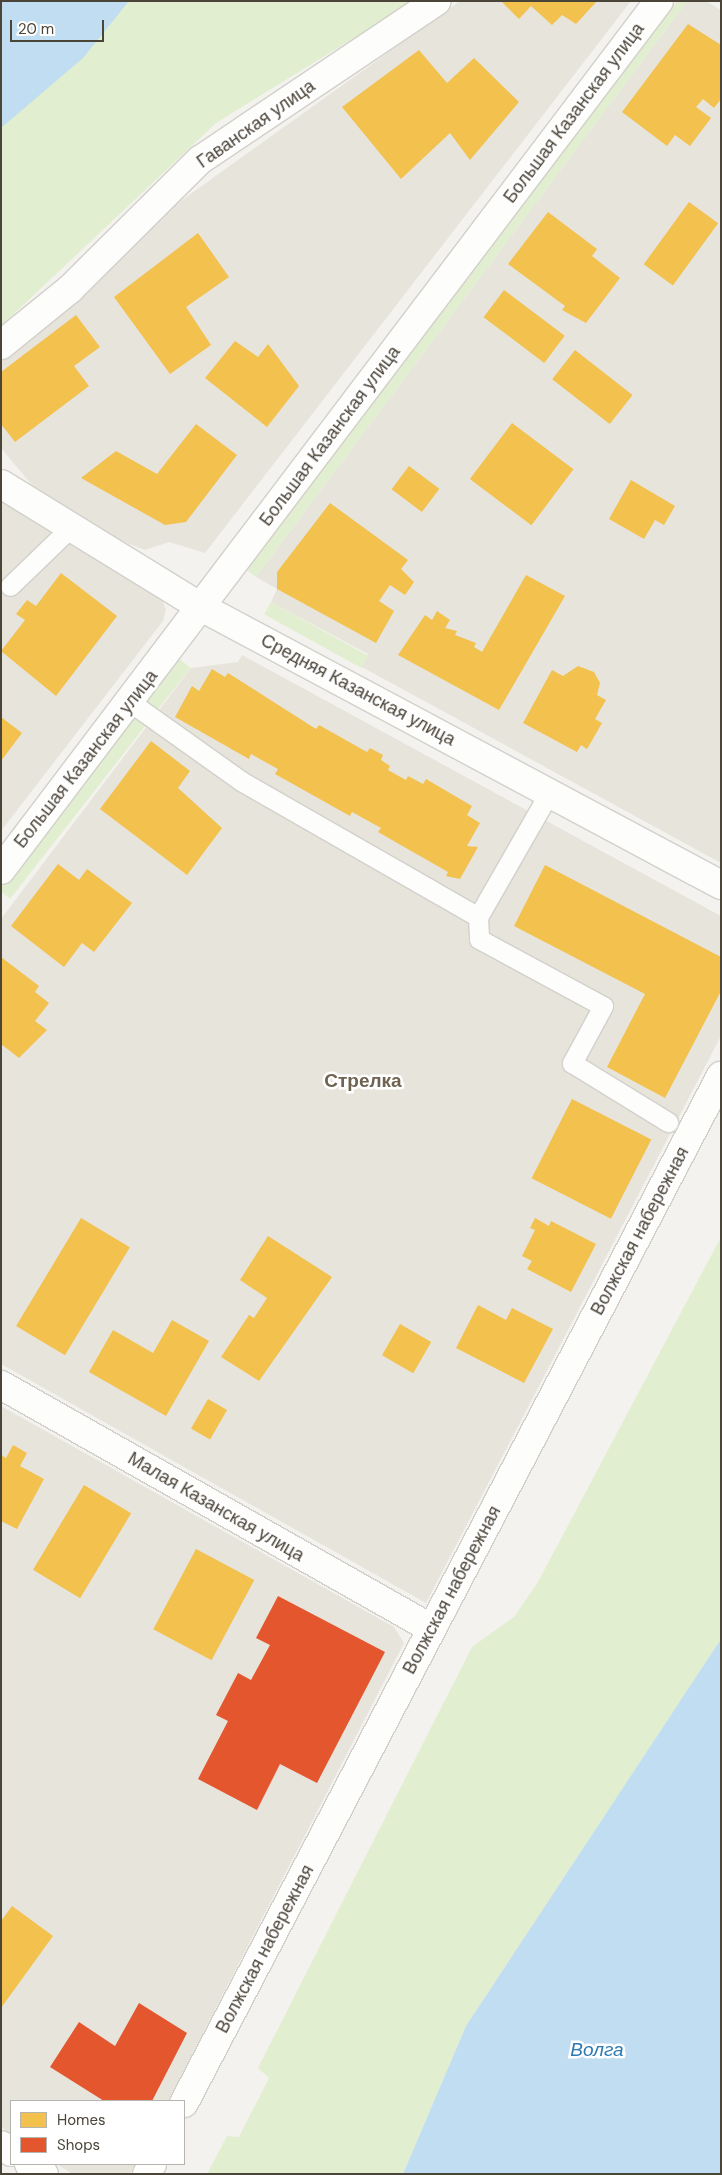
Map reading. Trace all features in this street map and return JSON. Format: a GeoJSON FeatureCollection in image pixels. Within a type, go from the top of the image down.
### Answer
{"type":"FeatureCollection","features":[{"type":"Feature","properties":{"kind":"street","name":"Гаванская улица"},"geometry":{"type":"LineString","coordinates":[[1,345],[70,289],[200,160],[437,1]]}},
{"type":"Feature","properties":{"kind":"street","name":"Большая Казанская улица"},"geometry":{"type":"LineString","coordinates":[[1,870],[130,702],[658,1]]}},
{"type":"Feature","properties":{"kind":"street","name":"Средняя Казанская улица"},"geometry":{"type":"LineString","coordinates":[[1,484],[69,529],[201,607],[721,886]]}},
{"type":"Feature","properties":{"kind":"street","name":"Волжская набережная"},"geometry":{"type":"LineString","coordinates":[[185,2101],[721,1076]]}},
{"type":"Feature","properties":{"kind":"street","name":"Малая Казанская улица"},"geometry":{"type":"LineString","coordinates":[[1,1385],[432,1629]]}},
{"type":"Feature","properties":{"kind":"street"},"geometry":{"type":"LineString","coordinates":[[30,2165],[44,2174]]}},
{"type":"Feature","properties":{"kind":"lane"},"geometry":{"type":"LineString","coordinates":[[10,586],[69,529]]}},
{"type":"Feature","properties":{"kind":"lane"},"geometry":{"type":"LineString","coordinates":[[130,702],[241,782],[478,917]]}},
{"type":"Feature","properties":{"kind":"lane"},"geometry":{"type":"LineString","coordinates":[[549,793],[478,917],[478,939],[603,1006],[572,1063],[668,1122]]}},
{"type":"Feature","properties":{"kind":"shaded area"},"geometry":{"type":"Polygon","coordinates":[[[460,1],[631,1],[205,553],[169,542],[145,550],[109,536],[42,497],[1,448],[1,362],[171,208],[460,1]]]}},
{"type":"Feature","properties":{"kind":"shaded area"},"geometry":{"type":"Polygon","coordinates":[[[687,1],[706,1],[721,10],[721,863],[360,666],[368,654],[271,602],[277,589],[256,577],[687,1]]]}},
{"type":"Feature","properties":{"kind":"shaded area"},"geometry":{"type":"Polygon","coordinates":[[[1,495],[161,597],[166,610],[163,621],[1,831],[1,495]]]}},
{"type":"Feature","properties":{"kind":"shaded area"},"geometry":{"type":"Polygon","coordinates":[[[242,655],[721,916],[721,1036],[426,1603],[1,1364],[1,919],[191,668],[238,662],[242,655]]]}},
{"type":"Feature","properties":{"kind":"shaded area"},"geometry":{"type":"Polygon","coordinates":[[[1,1406],[394,1627],[404,1643],[169,2100],[10,2100],[10,2133],[1,2127],[1,1406]]]}},
{"type":"Feature","properties":{"kind":"shaded area"},"geometry":{"type":"Polygon","coordinates":[[[58,2165],[134,2165],[130,2174],[72,2174],[58,2165]]]}},
{"type":"Feature","properties":{"kind":"green space"},"geometry":{"type":"Polygon","coordinates":[[[129,1],[414,1],[216,123],[1,326],[1,128],[129,1]]]}},
{"type":"Feature","properties":{"kind":"green space"},"geometry":{"type":"Polygon","coordinates":[[[677,1],[687,1],[256,577],[245,569],[677,1]]]}},
{"type":"Feature","properties":{"kind":"green space"},"geometry":{"type":"Polygon","coordinates":[[[271,602],[368,656],[361,668],[264,614],[271,602]]]}},
{"type":"Feature","properties":{"kind":"green space"},"geometry":{"type":"Polygon","coordinates":[[[178,658],[191,668],[10,899],[1,892],[1,885],[178,658]]]}},
{"type":"Feature","properties":{"kind":"green space"},"geometry":{"type":"Polygon","coordinates":[[[721,1237],[721,1639],[466,2026],[403,2174],[207,2174],[227,2136],[239,2137],[269,2078],[258,2068],[472,1647],[514,1617],[538,1582],[721,1237]]]}},
{"type":"Feature","properties":{"kind":"water"},"geometry":{"type":"Polygon","coordinates":[[[1,1],[129,1],[83,58],[1,128],[1,1]]]}},
{"type":"Feature","properties":{"kind":"water","name":"Волга"},"geometry":{"type":"Polygon","coordinates":[[[721,1639],[721,2174],[403,2174],[466,2026],[721,1639]]]}},
{"type":"Feature","properties":{"kind":"building: Homes"},"geometry":{"type":"Polygon","coordinates":[[[501,1],[597,1],[576,24],[562,15],[552,25],[531,6],[519,19],[501,1]]]}},
{"type":"Feature","properties":{"kind":"building: Homes"},"geometry":{"type":"Polygon","coordinates":[[[688,24],[721,45],[721,99],[714,108],[703,99],[696,107],[711,118],[690,146],[675,135],[667,146],[622,112],[688,24]]]}},
{"type":"Feature","properties":{"kind":"building: Homes"},"geometry":{"type":"Polygon","coordinates":[[[419,50],[447,83],[474,58],[519,102],[470,160],[450,133],[401,179],[342,107],[419,50]]]}},
{"type":"Feature","properties":{"kind":"building: Homes"},"geometry":{"type":"Polygon","coordinates":[[[689,202],[718,223],[673,285],[644,264],[689,202]]]}},
{"type":"Feature","properties":{"kind":"building: Homes"},"geometry":{"type":"Polygon","coordinates":[[[548,212],[597,249],[592,256],[620,278],[586,323],[562,310],[565,306],[508,264],[548,212]]]}},
{"type":"Feature","properties":{"kind":"building: Homes"},"geometry":{"type":"Polygon","coordinates":[[[198,233],[229,277],[186,307],[211,345],[170,374],[114,297],[198,233]]]}},
{"type":"Feature","properties":{"kind":"building: Homes"},"geometry":{"type":"Polygon","coordinates":[[[504,290],[565,336],[544,363],[484,317],[504,290]]]}},
{"type":"Feature","properties":{"kind":"building: Homes"},"geometry":{"type":"Polygon","coordinates":[[[76,315],[100,347],[74,366],[89,386],[15,442],[1,424],[1,372],[76,315]]]}},
{"type":"Feature","properties":{"kind":"building: Homes"},"geometry":{"type":"Polygon","coordinates":[[[235,341],[258,357],[268,344],[299,386],[267,427],[205,378],[235,341]]]}},
{"type":"Feature","properties":{"kind":"building: Homes"},"geometry":{"type":"Polygon","coordinates":[[[575,350],[633,395],[610,424],[552,379],[575,350]]]}},
{"type":"Feature","properties":{"kind":"building: Homes"},"geometry":{"type":"Polygon","coordinates":[[[512,423],[573,469],[531,525],[470,479],[512,423]]]}},
{"type":"Feature","properties":{"kind":"building: Homes"},"geometry":{"type":"Polygon","coordinates":[[[196,424],[237,455],[186,522],[165,525],[81,478],[116,451],[157,474],[196,424]]]}},
{"type":"Feature","properties":{"kind":"building: Homes"},"geometry":{"type":"Polygon","coordinates":[[[409,466],[439,489],[422,512],[392,489],[409,466]]]}},
{"type":"Feature","properties":{"kind":"building: Homes"},"geometry":{"type":"Polygon","coordinates":[[[631,480],[675,506],[664,525],[655,520],[644,539],[609,519],[631,480]]]}},
{"type":"Feature","properties":{"kind":"building: Homes"},"geometry":{"type":"Polygon","coordinates":[[[330,503],[408,560],[401,569],[414,582],[405,595],[390,585],[379,601],[394,611],[376,643],[277,589],[277,572],[330,503]]]}},
{"type":"Feature","properties":{"kind":"building: Homes"},"geometry":{"type":"Polygon","coordinates":[[[61,573],[117,616],[56,696],[1,651],[25,620],[16,614],[27,600],[36,606],[61,573]]]}},
{"type":"Feature","properties":{"kind":"building: Homes"},"geometry":{"type":"Polygon","coordinates":[[[526,575],[565,596],[499,710],[398,655],[425,615],[432,620],[437,611],[450,620],[445,628],[457,631],[455,635],[476,643],[474,647],[482,652],[526,575]]]}},
{"type":"Feature","properties":{"kind":"building: Homes"},"geometry":{"type":"Polygon","coordinates":[[[578,666],[594,672],[600,683],[597,695],[606,700],[595,719],[602,723],[587,749],[581,745],[577,752],[523,723],[552,670],[563,676],[578,666]]]}},
{"type":"Feature","properties":{"kind":"building: Homes"},"geometry":{"type":"Polygon","coordinates":[[[212,669],[225,677],[228,673],[316,729],[319,725],[367,752],[370,748],[383,755],[381,760],[390,766],[388,770],[406,780],[408,776],[423,784],[426,779],[472,806],[467,815],[480,823],[467,846],[478,847],[460,879],[446,876],[448,872],[378,832],[381,828],[352,812],[350,816],[275,774],[278,769],[251,754],[249,759],[175,717],[192,686],[199,691],[212,669]]]}},
{"type":"Feature","properties":{"kind":"building: Homes"},"geometry":{"type":"Polygon","coordinates":[[[1,717],[22,733],[1,761],[1,717]]]}},
{"type":"Feature","properties":{"kind":"building: Homes"},"geometry":{"type":"Polygon","coordinates":[[[151,741],[190,771],[178,788],[222,828],[187,875],[100,809],[151,741]]]}},
{"type":"Feature","properties":{"kind":"building: Homes"},"geometry":{"type":"Polygon","coordinates":[[[58,864],[79,880],[87,869],[132,903],[94,952],[82,943],[64,967],[11,926],[58,864]]]}},
{"type":"Feature","properties":{"kind":"building: Homes"},"geometry":{"type":"Polygon","coordinates":[[[545,865],[721,957],[721,991],[665,1098],[607,1067],[645,994],[514,926],[545,865]]]}},
{"type":"Feature","properties":{"kind":"building: Homes"},"geometry":{"type":"Polygon","coordinates":[[[1,957],[39,986],[35,992],[49,1003],[35,1021],[47,1030],[19,1058],[1,1044],[1,957]]]}},
{"type":"Feature","properties":{"kind":"building: Homes"},"geometry":{"type":"Polygon","coordinates":[[[572,1099],[651,1139],[611,1219],[532,1178],[572,1099]]]}},
{"type":"Feature","properties":{"kind":"building: Homes"},"geometry":{"type":"Polygon","coordinates":[[[81,1218],[130,1247],[65,1355],[16,1326],[81,1218]]]}},
{"type":"Feature","properties":{"kind":"building: Homes"},"geometry":{"type":"Polygon","coordinates":[[[535,1218],[549,1226],[551,1221],[596,1244],[571,1292],[527,1269],[532,1261],[522,1256],[535,1230],[530,1228],[535,1218]]]}},
{"type":"Feature","properties":{"kind":"building: Homes"},"geometry":{"type":"Polygon","coordinates":[[[268,1236],[332,1277],[259,1381],[221,1357],[249,1315],[254,1318],[267,1298],[240,1280],[268,1236]]]}},
{"type":"Feature","properties":{"kind":"building: Homes"},"geometry":{"type":"Polygon","coordinates":[[[478,1305],[506,1320],[512,1308],[553,1329],[524,1383],[456,1348],[478,1305]]]}},
{"type":"Feature","properties":{"kind":"building: Homes"},"geometry":{"type":"Polygon","coordinates":[[[172,1320],[209,1341],[166,1416],[89,1372],[113,1330],[153,1353],[172,1320]]]}},
{"type":"Feature","properties":{"kind":"building: Homes"},"geometry":{"type":"Polygon","coordinates":[[[400,1324],[431,1342],[413,1373],[382,1355],[400,1324]]]}},
{"type":"Feature","properties":{"kind":"building: Homes"},"geometry":{"type":"Polygon","coordinates":[[[208,1399],[227,1410],[210,1439],[191,1428],[208,1399]]]}},
{"type":"Feature","properties":{"kind":"building: Homes"},"geometry":{"type":"Polygon","coordinates":[[[13,1445],[27,1453],[20,1466],[44,1479],[17,1529],[1,1521],[1,1455],[6,1458],[13,1445]]]}},
{"type":"Feature","properties":{"kind":"building: Homes"},"geometry":{"type":"Polygon","coordinates":[[[84,1485],[131,1513],[80,1598],[33,1570],[84,1485]]]}},
{"type":"Feature","properties":{"kind":"building: Homes"},"geometry":{"type":"Polygon","coordinates":[[[196,1549],[254,1580],[212,1660],[153,1629],[196,1549]]]}},
{"type":"Feature","properties":{"kind":"building: Homes"},"geometry":{"type":"Polygon","coordinates":[[[12,1906],[53,1936],[1,2008],[1,1921],[12,1906]]]}},
{"type":"Feature","properties":{"kind":"building: Shops"},"geometry":{"type":"Polygon","coordinates":[[[278,1596],[385,1652],[317,1783],[280,1764],[257,1810],[198,1779],[228,1721],[216,1715],[238,1673],[251,1680],[270,1645],[256,1638],[278,1596]]]}},
{"type":"Feature","properties":{"kind":"building: Shops"},"geometry":{"type":"Polygon","coordinates":[[[139,2003],[187,2033],[153,2100],[102,2100],[50,2067],[79,2022],[115,2046],[139,2003]]]}},
{"type":"Feature","properties":{"kind":"district","name":"Стрелка"},"geometry":{"type":"Point","coordinates":[363,1081]}}]}
